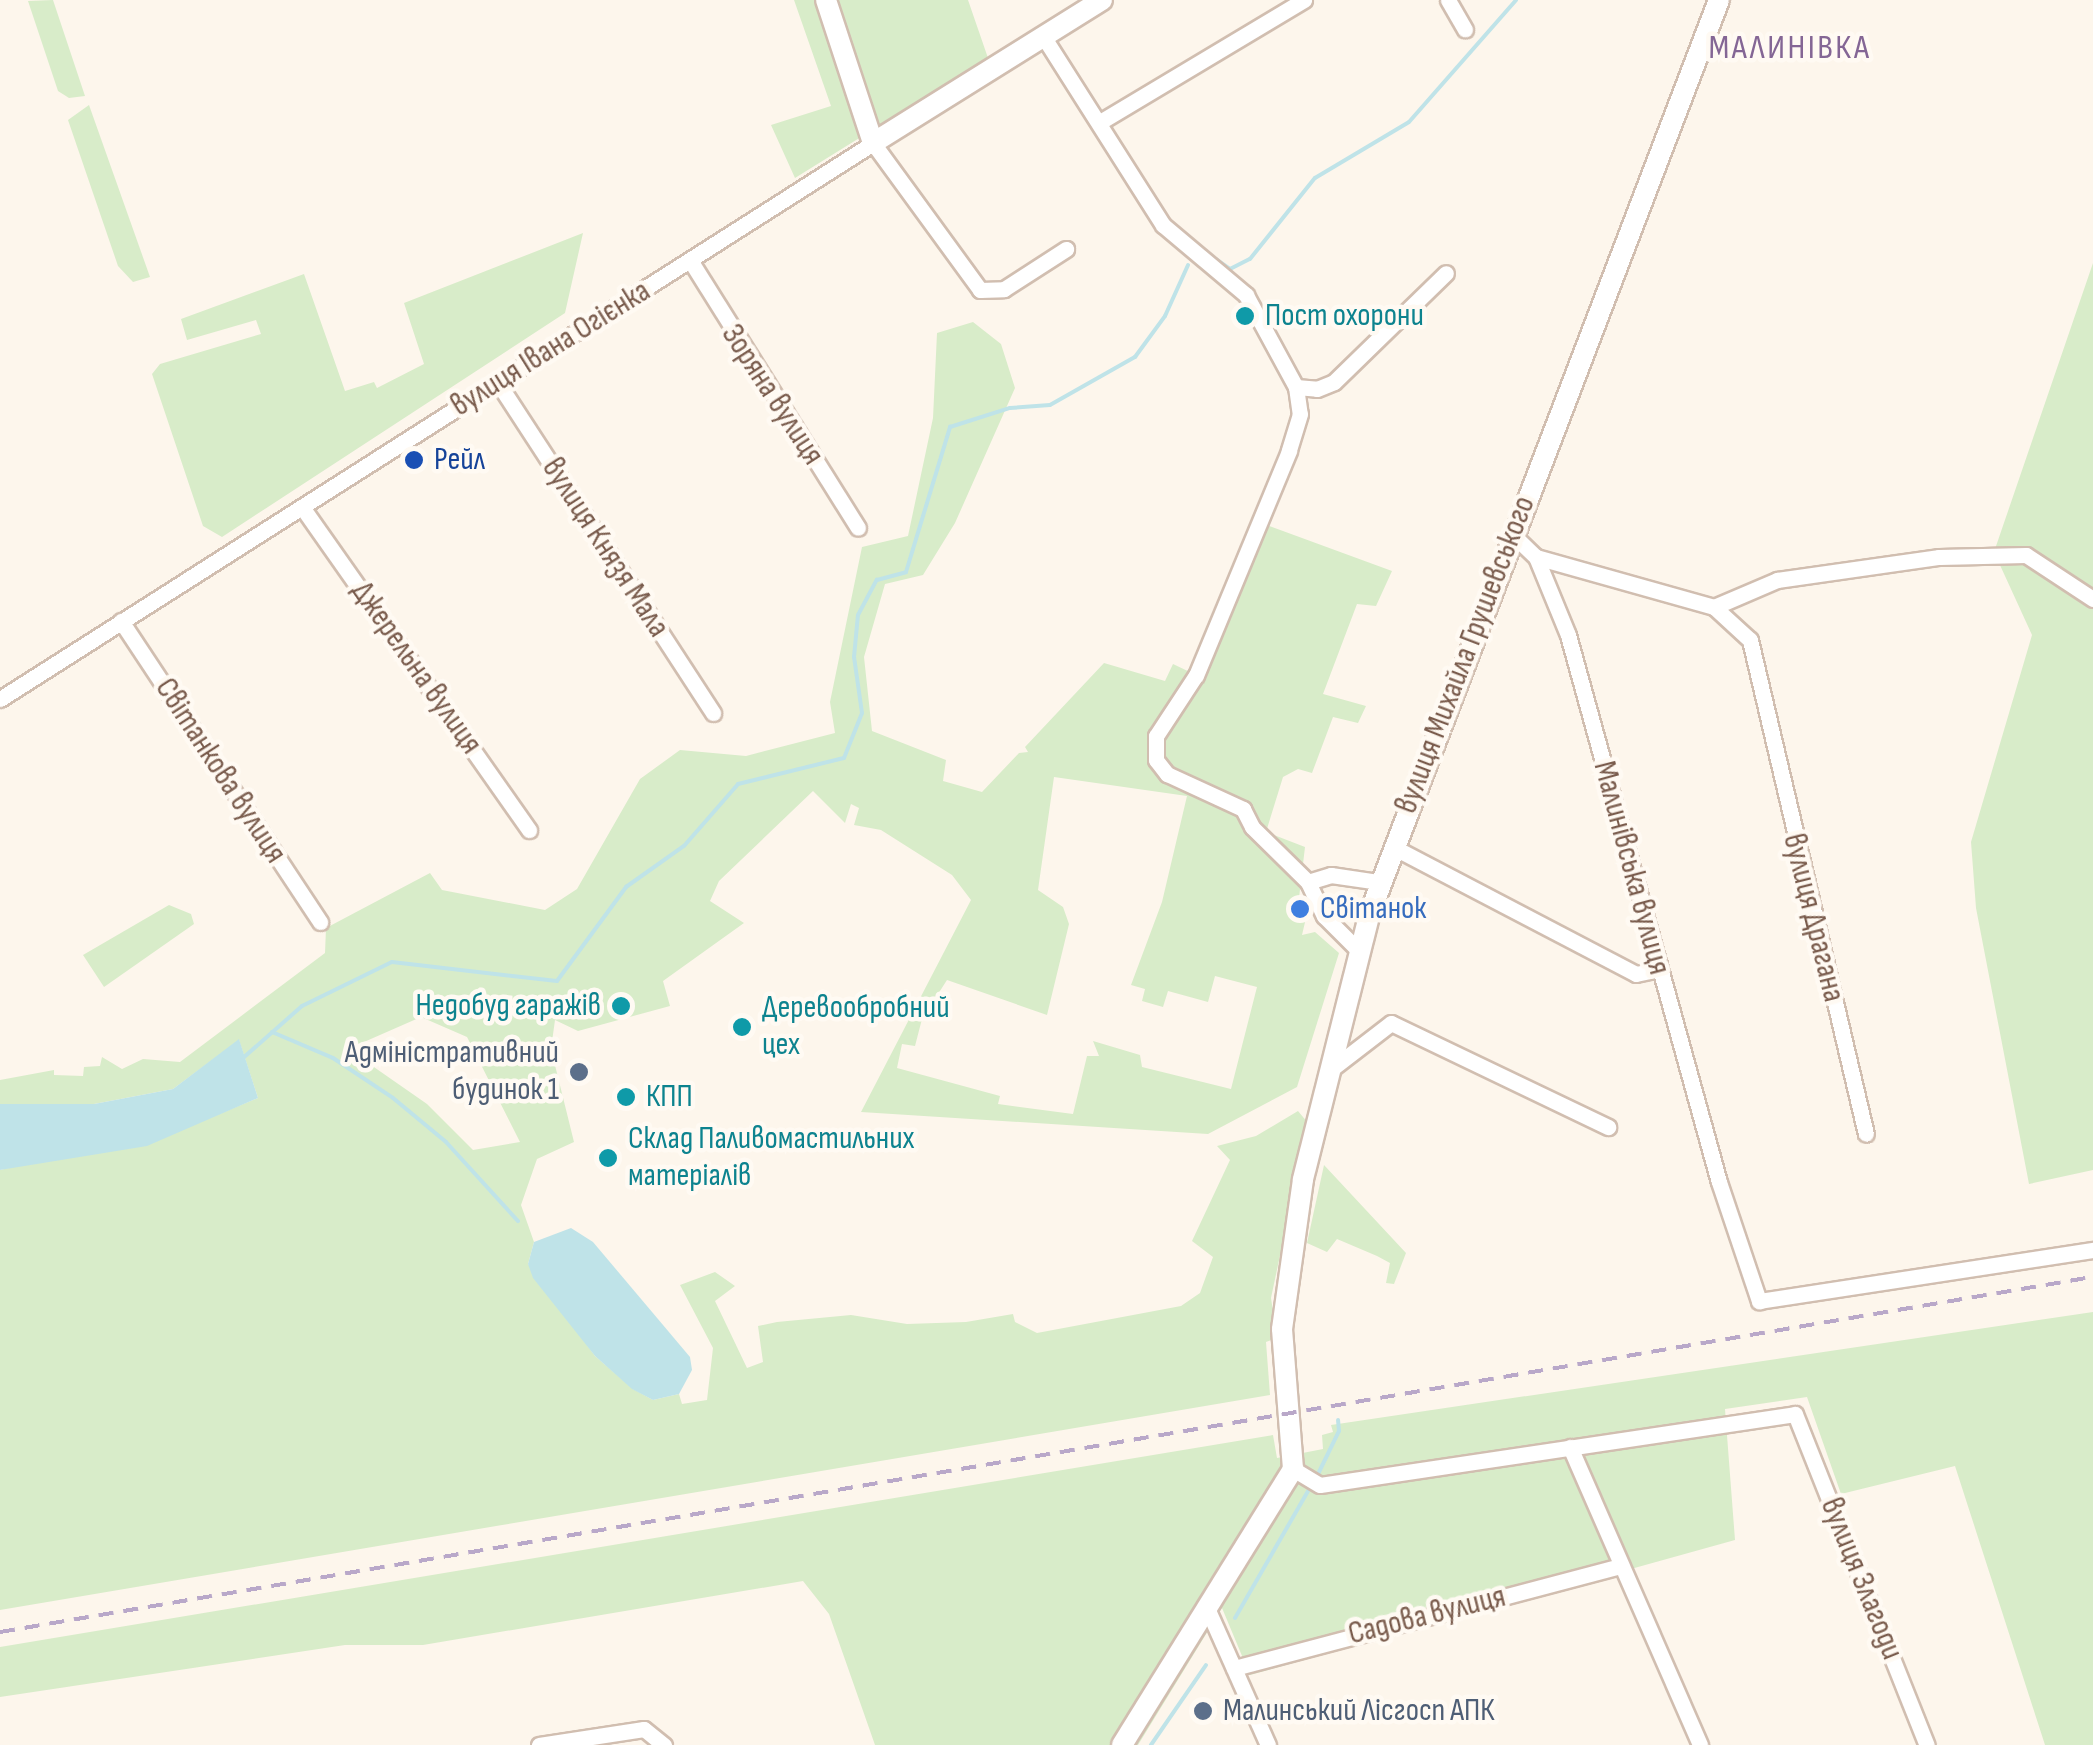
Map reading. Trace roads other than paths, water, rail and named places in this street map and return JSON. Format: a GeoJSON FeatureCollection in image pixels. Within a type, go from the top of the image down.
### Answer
{"type":"FeatureCollection","features":[{"type":"Feature","properties":{"kind":"street"},"geometry":{"type":"LineString","coordinates":[[826,0],[873,143],[980,290],[1004,289],[1066,250]]}},
{"type":"Feature","properties":{"kind":"street","name":"вулиця Івана Огієнка"},"geometry":{"type":"LineString","coordinates":[[0,699],[1102,0]]}},
{"type":"Feature","properties":{"kind":"street"},"geometry":{"type":"LineString","coordinates":[[1100,122],[1304,0]]}},
{"type":"Feature","properties":{"kind":"street"},"geometry":{"type":"LineString","coordinates":[[1448,0],[1465,30]]}},
{"type":"Feature","properties":{"kind":"street","name":"вулиця Михайла Грушевського"},"geometry":{"type":"LineString","coordinates":[[1293,1469],[1282,1330],[1302,1179],[1379,882],[1719,0]]}},
{"type":"Feature","properties":{"kind":"street"},"geometry":{"type":"LineString","coordinates":[[1043,36],[1163,224],[1246,295],[1296,387],[1300,414],[1289,451],[1196,675],[1156,736],[1156,760],[1167,774],[1244,808],[1252,827],[1308,882],[1324,916],[1360,952]]}},
{"type":"Feature","properties":{"kind":"street","name":"Зоряна вулиця"},"geometry":{"type":"LineString","coordinates":[[690,260],[858,528]]}},
{"type":"Feature","properties":{"kind":"street"},"geometry":{"type":"LineString","coordinates":[[1296,387],[1317,390],[1334,382],[1446,273]]}},
{"type":"Feature","properties":{"kind":"street","name":"вулиця Князя Мала"},"geometry":{"type":"LineString","coordinates":[[498,382],[713,713]]}},
{"type":"Feature","properties":{"kind":"street","name":"Джерельна вулиця"},"geometry":{"type":"LineString","coordinates":[[302,507],[529,830]]}},
{"type":"Feature","properties":{"kind":"street"},"geometry":{"type":"LineString","coordinates":[[1512,534],[1536,557],[1714,607],[1777,580],[1889,560],[2026,556],[2093,599]]}},
{"type":"Feature","properties":{"kind":"street","name":"Малинівська вулиця"},"geometry":{"type":"LineString","coordinates":[[1536,557],[1568,636],[1719,1182],[1759,1301],[2093,1250]]}},
{"type":"Feature","properties":{"kind":"street","name":"вулиця Драгана"},"geometry":{"type":"LineString","coordinates":[[1714,607],[1750,640],[1866,1134]]}},
{"type":"Feature","properties":{"kind":"street","name":"Світанкова вулиця"},"geometry":{"type":"LineString","coordinates":[[121,621],[320,922]]}},
{"type":"Feature","properties":{"kind":"street"},"geometry":{"type":"LineString","coordinates":[[1393,847],[1636,974],[1659,970]]}},
{"type":"Feature","properties":{"kind":"street"},"geometry":{"type":"LineString","coordinates":[[1308,882],[1331,874],[1379,882]]}},
{"type":"Feature","properties":{"kind":"street"},"geometry":{"type":"LineString","coordinates":[[1330,1070],[1391,1023],[1608,1127]]}},
{"type":"Feature","properties":{"kind":"street","name":"вулиця Злагоди"},"geometry":{"type":"LineString","coordinates":[[1570,1448],[1795,1414],[1927,1745]]}},
{"type":"Feature","properties":{"kind":"street"},"geometry":{"type":"LineString","coordinates":[[1122,1745],[1293,1469],[1320,1485],[1570,1448],[1700,1745]]}},
{"type":"Feature","properties":{"kind":"street","name":"Садова вулиця"},"geometry":{"type":"LineString","coordinates":[[1234,1668],[1621,1566]]}},
{"type":"Feature","properties":{"kind":"street"},"geometry":{"type":"LineString","coordinates":[[1207,1608],[1268,1745]]}},
{"type":"Feature","properties":{"kind":"street"},"geometry":{"type":"LineString","coordinates":[[540,1745],[644,1729],[664,1745]]}},
{"type":"Feature","properties":{"kind":"water"},"geometry":{"type":"Polygon","coordinates":[[[239,1039],[258,1098],[147,1146],[0,1170],[0,1104],[94,1104],[173,1089],[239,1039]]]}},
{"type":"Feature","properties":{"kind":"water"},"geometry":{"type":"Polygon","coordinates":[[[571,1228],[593,1242],[690,1357],[692,1370],[679,1394],[653,1400],[632,1389],[595,1356],[533,1278],[528,1264],[534,1242],[571,1228]]]}},
{"type":"Feature","properties":{"kind":"waterway"},"geometry":{"type":"LineString","coordinates":[[1216,259],[1230,269],[1250,259],[1315,178],[1409,122],[1516,0]]}},
{"type":"Feature","properties":{"kind":"waterway"},"geometry":{"type":"LineString","coordinates":[[243,1058],[302,1006],[392,962],[557,981],[626,887],[684,846],[738,784],[844,758],[862,713],[854,657],[858,615],[877,580],[906,572],[950,427],[1010,408],[1050,405],[1135,357],[1165,316],[1188,265]]}},
{"type":"Feature","properties":{"kind":"waterway"},"geometry":{"type":"LineString","coordinates":[[272,1032],[333,1058],[393,1098],[446,1142],[518,1221]]}},
{"type":"Feature","properties":{"kind":"waterway"},"geometry":{"type":"LineString","coordinates":[[1319,1472],[1339,1431],[1338,1420]]}},
{"type":"Feature","properties":{"kind":"waterway"},"geometry":{"type":"LineString","coordinates":[[1235,1618],[1308,1491]]}},
{"type":"Feature","properties":{"kind":"waterway"},"geometry":{"type":"LineString","coordinates":[[1151,1745],[1206,1665]]}},
{"type":"Feature","properties":{"kind":"railway"},"geometry":{"type":"LineString","coordinates":[[0,1632],[2093,1277]]}},
{"type":"Feature","properties":{"kind":"place","name":"Пост охорони"},"geometry":{"type":"Point","coordinates":[1245,316]}},
{"type":"Feature","properties":{"kind":"place","name":"Рейл"},"geometry":{"type":"Point","coordinates":[414,460]}},
{"type":"Feature","properties":{"kind":"place","name":"Світанок"},"geometry":{"type":"Point","coordinates":[1300,909]}},
{"type":"Feature","properties":{"kind":"place","name":"Недобуд гаражів"},"geometry":{"type":"Point","coordinates":[621,1006]}},
{"type":"Feature","properties":{"kind":"place","name":"Деревообробний цех"},"geometry":{"type":"Point","coordinates":[742,1027]}},
{"type":"Feature","properties":{"kind":"place","name":"Адміністративний будинок 1"},"geometry":{"type":"Point","coordinates":[579,1072]}},
{"type":"Feature","properties":{"kind":"place","name":"КПП"},"geometry":{"type":"Point","coordinates":[626,1097]}},
{"type":"Feature","properties":{"kind":"place","name":"Склад Паливомастильних матеріалів"},"geometry":{"type":"Point","coordinates":[608,1158]}},
{"type":"Feature","properties":{"kind":"place","name":"Малинський Лісгосп АПК"},"geometry":{"type":"Point","coordinates":[1203,1711]}},
{"type":"Feature","properties":{"kind":"district","name":"МАЛИНІВКА"},"geometry":{"type":"Point","coordinates":[1790,48]}}]}
